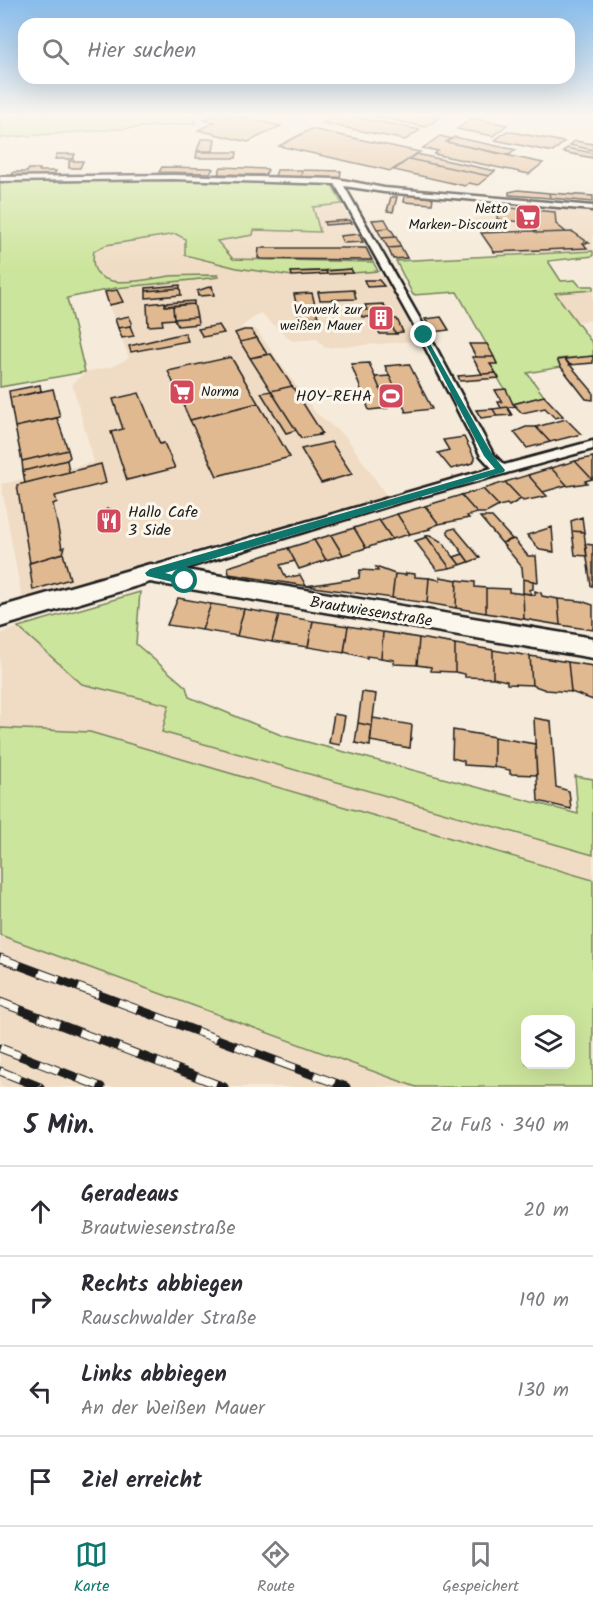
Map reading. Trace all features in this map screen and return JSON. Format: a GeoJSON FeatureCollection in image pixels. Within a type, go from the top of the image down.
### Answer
{"type":"FeatureCollection","features":[{"type":"Feature","properties":{"kind":"main road"},"geometry":{"type":"LineString","coordinates":[[0,617],[150,573]]}},
{"type":"Feature","properties":{"kind":"main road","name":"Brautwiesenstraße"},"geometry":{"type":"LineString","coordinates":[[150,573],[185,581],[593,648]]}},
{"type":"Feature","properties":{"kind":"street"},"geometry":{"type":"LineString","coordinates":[[0,179],[173,177],[337,182],[384,190],[593,208]]}},
{"type":"Feature","properties":{"kind":"street"},"geometry":{"type":"LineString","coordinates":[[337,182],[356,202],[488,456],[501,470]]}},
{"type":"Feature","properties":{"kind":"street"},"geometry":{"type":"LineString","coordinates":[[370,196],[384,190]]}},
{"type":"Feature","properties":{"kind":"street"},"geometry":{"type":"LineString","coordinates":[[150,573],[593,445]]}},
{"type":"Feature","properties":{"kind":"shaded area"},"geometry":{"type":"Polygon","coordinates":[[[489,201],[593,210],[593,251],[497,255],[472,219],[487,216],[489,201]]]}},
{"type":"Feature","properties":{"kind":"shaded area"},"geometry":{"type":"Polygon","coordinates":[[[342,204],[373,262],[233,259],[217,240],[252,235],[254,230],[319,232],[313,207],[342,204]]]}},
{"type":"Feature","properties":{"kind":"shaded area"},"geometry":{"type":"Polygon","coordinates":[[[176,234],[205,261],[237,268],[291,276],[291,272],[351,269],[353,273],[378,271],[381,276],[384,276],[418,341],[325,348],[317,339],[292,341],[260,313],[240,328],[256,329],[316,413],[346,437],[387,496],[22,599],[1,484],[94,462],[72,384],[85,372],[111,367],[129,358],[103,291],[218,277],[217,275],[169,276],[146,282],[114,283],[98,273],[92,261],[94,251],[106,245],[176,234]]]}},
{"type":"Feature","properties":{"kind":"shaded area"},"geometry":{"type":"Polygon","coordinates":[[[593,290],[593,320],[577,322],[554,293],[593,290]]]}},
{"type":"Feature","properties":{"kind":"shaded area"},"geometry":{"type":"Polygon","coordinates":[[[18,627],[281,735],[593,817],[593,1087],[0,1087],[0,634],[18,627]]]}},
{"type":"Feature","properties":{"kind":"green space"},"geometry":{"type":"Polygon","coordinates":[[[135,179],[331,183],[342,204],[313,207],[320,232],[254,230],[253,235],[217,241],[233,259],[373,262],[378,271],[353,273],[351,269],[292,272],[292,276],[237,268],[185,255],[185,239],[176,234],[106,245],[94,251],[94,265],[99,275],[108,280],[133,282],[188,275],[218,275],[219,277],[116,288],[67,298],[85,372],[0,387],[0,181],[135,179]]]}},
{"type":"Feature","properties":{"kind":"green space"},"geometry":{"type":"Polygon","coordinates":[[[593,251],[593,256],[548,261],[561,281],[575,280],[580,286],[593,286],[593,290],[555,293],[593,344],[593,356],[558,359],[561,367],[527,373],[544,396],[513,404],[490,364],[497,363],[457,292],[413,295],[396,261],[593,251]]]}},
{"type":"Feature","properties":{"kind":"green space"},"geometry":{"type":"Polygon","coordinates":[[[140,592],[136,644],[186,687],[189,697],[281,735],[578,814],[575,776],[593,779],[593,855],[162,732],[169,705],[82,684],[18,627],[140,592]]]}},
{"type":"Feature","properties":{"kind":"green space"},"geometry":{"type":"Polygon","coordinates":[[[0,728],[90,732],[593,880],[593,1087],[416,1087],[0,935],[0,728]]]}},
{"type":"Feature","properties":{"kind":"building"},"geometry":{"type":"Polygon","coordinates":[[[162,167],[213,169],[210,173],[159,172],[162,167]]]}},
{"type":"Feature","properties":{"kind":"building"},"geometry":{"type":"Polygon","coordinates":[[[221,167],[268,170],[265,175],[218,174],[221,167]]]}},
{"type":"Feature","properties":{"kind":"building"},"geometry":{"type":"Polygon","coordinates":[[[372,167],[398,167],[391,171],[372,167]]]}},
{"type":"Feature","properties":{"kind":"building"},"geometry":{"type":"Polygon","coordinates":[[[398,167],[445,167],[489,176],[478,185],[469,183],[465,186],[394,170],[398,167]]]}},
{"type":"Feature","properties":{"kind":"building"},"geometry":{"type":"Polygon","coordinates":[[[445,167],[475,167],[495,171],[489,176],[445,167]]]}},
{"type":"Feature","properties":{"kind":"building"},"geometry":{"type":"Polygon","coordinates":[[[494,167],[538,167],[529,174],[494,167]]]}},
{"type":"Feature","properties":{"kind":"building"},"geometry":{"type":"Polygon","coordinates":[[[29,169],[56,171],[53,176],[11,176],[14,172],[27,172],[29,169]]]}},
{"type":"Feature","properties":{"kind":"building"},"geometry":{"type":"Polygon","coordinates":[[[277,170],[302,170],[301,177],[275,176],[277,170]]]}},
{"type":"Feature","properties":{"kind":"building"},"geometry":{"type":"Polygon","coordinates":[[[302,170],[341,171],[340,178],[301,177],[302,170]]]}},
{"type":"Feature","properties":{"kind":"building"},"geometry":{"type":"Polygon","coordinates":[[[518,190],[549,193],[550,198],[509,195],[509,192],[518,190]]]}},
{"type":"Feature","properties":{"kind":"building"},"geometry":{"type":"Polygon","coordinates":[[[549,193],[593,196],[593,202],[550,198],[549,193]]]}},
{"type":"Feature","properties":{"kind":"building"},"geometry":{"type":"Polygon","coordinates":[[[405,195],[433,198],[432,204],[404,202],[405,195]]]}},
{"type":"Feature","properties":{"kind":"building"},"geometry":{"type":"Polygon","coordinates":[[[391,197],[397,197],[393,212],[387,211],[391,197]]]}},
{"type":"Feature","properties":{"kind":"building"},"geometry":{"type":"Polygon","coordinates":[[[498,207],[555,212],[556,224],[566,232],[537,233],[529,223],[497,219],[498,207]]]}},
{"type":"Feature","properties":{"kind":"building"},"geometry":{"type":"Polygon","coordinates":[[[385,219],[390,228],[377,229],[372,220],[385,219]]]}},
{"type":"Feature","properties":{"kind":"building"},"geometry":{"type":"Polygon","coordinates":[[[350,220],[352,223],[325,225],[324,222],[350,220]]]}},
{"type":"Feature","properties":{"kind":"building"},"geometry":{"type":"Polygon","coordinates":[[[390,228],[396,237],[382,238],[377,229],[390,228]]]}},
{"type":"Feature","properties":{"kind":"building"},"geometry":{"type":"Polygon","coordinates":[[[534,231],[537,233],[573,232],[589,243],[583,243],[587,248],[494,252],[481,233],[534,231]]]}},
{"type":"Feature","properties":{"kind":"building"},"geometry":{"type":"Polygon","coordinates":[[[359,234],[363,242],[343,243],[340,236],[359,234]]]}},
{"type":"Feature","properties":{"kind":"building"},"geometry":{"type":"Polygon","coordinates":[[[396,237],[401,247],[388,248],[382,238],[396,237]]]}},
{"type":"Feature","properties":{"kind":"building"},"geometry":{"type":"Polygon","coordinates":[[[401,247],[407,258],[393,259],[388,248],[401,247]]]}},
{"type":"Feature","properties":{"kind":"building"},"geometry":{"type":"Polygon","coordinates":[[[259,248],[366,248],[372,260],[262,259],[258,258],[259,248]]]}},
{"type":"Feature","properties":{"kind":"building"},"geometry":{"type":"Polygon","coordinates":[[[351,269],[353,273],[327,274],[326,271],[351,269]]]}},
{"type":"Feature","properties":{"kind":"building"},"geometry":{"type":"Polygon","coordinates":[[[326,271],[327,274],[292,276],[291,272],[326,271]]]}},
{"type":"Feature","properties":{"kind":"building"},"geometry":{"type":"Polygon","coordinates":[[[364,280],[379,280],[384,286],[367,287],[364,280]]]}},
{"type":"Feature","properties":{"kind":"building"},"geometry":{"type":"Polygon","coordinates":[[[180,285],[180,288],[146,291],[146,288],[180,285]]]}},
{"type":"Feature","properties":{"kind":"building"},"geometry":{"type":"Polygon","coordinates":[[[212,286],[214,295],[198,296],[197,291],[212,286]]]}},
{"type":"Feature","properties":{"kind":"building"},"geometry":{"type":"Polygon","coordinates":[[[180,288],[181,295],[146,298],[146,291],[180,288]]]}},
{"type":"Feature","properties":{"kind":"building"},"geometry":{"type":"Polygon","coordinates":[[[117,290],[123,302],[109,305],[105,292],[117,290]]]}},
{"type":"Feature","properties":{"kind":"building"},"geometry":{"type":"Polygon","coordinates":[[[354,290],[356,299],[320,300],[318,292],[354,290]]]}},
{"type":"Feature","properties":{"kind":"building"},"geometry":{"type":"Polygon","coordinates":[[[312,293],[318,317],[299,318],[294,294],[312,293]]]}},
{"type":"Feature","properties":{"kind":"building"},"geometry":{"type":"Polygon","coordinates":[[[194,301],[194,304],[165,306],[165,303],[194,301]]]}},
{"type":"Feature","properties":{"kind":"building"},"geometry":{"type":"Polygon","coordinates":[[[165,302],[165,306],[173,306],[174,319],[162,320],[163,325],[148,326],[147,304],[165,302]]]}},
{"type":"Feature","properties":{"kind":"building"},"geometry":{"type":"Polygon","coordinates":[[[194,304],[197,317],[174,319],[173,306],[194,304]]]}},
{"type":"Feature","properties":{"kind":"building","name":"Vorwerk zur weißen Mauer"},"geometry":{"type":"Polygon","coordinates":[[[383,304],[395,333],[398,334],[380,334],[372,317],[362,317],[360,311],[367,310],[365,305],[383,304]]]}},
{"type":"Feature","properties":{"kind":"building"},"geometry":{"type":"Polygon","coordinates":[[[129,316],[132,323],[130,326],[118,328],[115,319],[129,316]]]}},
{"type":"Feature","properties":{"kind":"building"},"geometry":{"type":"Polygon","coordinates":[[[197,317],[198,324],[178,326],[174,319],[197,317]]]}},
{"type":"Feature","properties":{"kind":"building"},"geometry":{"type":"Polygon","coordinates":[[[441,317],[449,330],[433,332],[425,319],[441,317]]]}},
{"type":"Feature","properties":{"kind":"building","name":"Vorwerk zur weißen Mauer"},"geometry":{"type":"Polygon","coordinates":[[[389,319],[397,319],[403,332],[395,333],[389,319]]]}},
{"type":"Feature","properties":{"kind":"building"},"geometry":{"type":"Polygon","coordinates":[[[219,325],[224,333],[203,337],[198,329],[219,325]]]}},
{"type":"Feature","properties":{"kind":"building"},"geometry":{"type":"Polygon","coordinates":[[[130,326],[134,336],[122,338],[118,328],[130,326]]]}},
{"type":"Feature","properties":{"kind":"building"},"geometry":{"type":"Polygon","coordinates":[[[251,330],[257,338],[240,342],[235,333],[251,330]]]}},
{"type":"Feature","properties":{"kind":"building"},"geometry":{"type":"Polygon","coordinates":[[[185,333],[188,341],[131,352],[129,346],[185,333]]]}},
{"type":"Feature","properties":{"kind":"building"},"geometry":{"type":"Polygon","coordinates":[[[257,338],[267,354],[250,358],[240,342],[257,338]]]}},
{"type":"Feature","properties":{"kind":"building"},"geometry":{"type":"Polygon","coordinates":[[[469,344],[487,344],[494,357],[476,357],[469,344]]]}},
{"type":"Feature","properties":{"kind":"building"},"geometry":{"type":"Polygon","coordinates":[[[271,354],[292,386],[271,391],[250,358],[271,354]]]}},
{"type":"Feature","properties":{"kind":"building"},"geometry":{"type":"Polygon","coordinates":[[[593,356],[593,363],[569,365],[565,359],[593,356]]]}},
{"type":"Feature","properties":{"kind":"building"},"geometry":{"type":"Polygon","coordinates":[[[231,357],[258,403],[190,420],[168,371],[231,357]]]}},
{"type":"Feature","properties":{"kind":"building"},"geometry":{"type":"Polygon","coordinates":[[[472,357],[494,357],[497,364],[490,364],[496,373],[482,374],[472,357]]]}},
{"type":"Feature","properties":{"kind":"building"},"geometry":{"type":"Polygon","coordinates":[[[565,359],[593,392],[593,400],[586,399],[557,360],[565,359]]]}},
{"type":"Feature","properties":{"kind":"building"},"geometry":{"type":"Polygon","coordinates":[[[369,363],[388,408],[369,410],[351,364],[369,363]]]}},
{"type":"Feature","properties":{"kind":"building"},"geometry":{"type":"Polygon","coordinates":[[[409,364],[432,409],[406,412],[385,366],[409,364]]]}},
{"type":"Feature","properties":{"kind":"building"},"geometry":{"type":"Polygon","coordinates":[[[496,373],[499,378],[460,381],[458,376],[496,373]]]}},
{"type":"Feature","properties":{"kind":"building"},"geometry":{"type":"Polygon","coordinates":[[[390,376],[402,404],[387,405],[375,377],[390,376]]]}},
{"type":"Feature","properties":{"kind":"building"},"geometry":{"type":"Polygon","coordinates":[[[40,385],[41,391],[10,398],[9,391],[40,385]]]}},
{"type":"Feature","properties":{"kind":"building"},"geometry":{"type":"Polygon","coordinates":[[[292,386],[322,433],[320,435],[301,438],[271,391],[292,386]]]}},
{"type":"Feature","properties":{"kind":"building"},"geometry":{"type":"Polygon","coordinates":[[[53,389],[60,417],[15,427],[10,398],[53,389]]]}},
{"type":"Feature","properties":{"kind":"building"},"geometry":{"type":"Polygon","coordinates":[[[506,389],[516,406],[501,408],[498,402],[502,402],[495,390],[506,389]]]}},
{"type":"Feature","properties":{"kind":"building"},"geometry":{"type":"Polygon","coordinates":[[[271,391],[296,430],[286,433],[261,393],[271,391]]]}},
{"type":"Feature","properties":{"kind":"building"},"geometry":{"type":"Polygon","coordinates":[[[139,393],[160,444],[164,443],[175,468],[127,480],[111,432],[123,429],[113,399],[139,393]]]}},
{"type":"Feature","properties":{"kind":"building"},"geometry":{"type":"Polygon","coordinates":[[[544,396],[563,416],[555,418],[545,408],[522,413],[513,404],[544,396]]]}},
{"type":"Feature","properties":{"kind":"building"},"geometry":{"type":"Polygon","coordinates":[[[258,403],[290,457],[217,476],[190,420],[258,403]]]}},
{"type":"Feature","properties":{"kind":"building"},"geometry":{"type":"Polygon","coordinates":[[[507,407],[512,415],[497,416],[493,409],[507,407]]]}},
{"type":"Feature","properties":{"kind":"building"},"geometry":{"type":"Polygon","coordinates":[[[493,409],[497,416],[481,418],[476,410],[493,409]]]}},
{"type":"Feature","properties":{"kind":"building"},"geometry":{"type":"Polygon","coordinates":[[[57,418],[68,450],[22,461],[15,427],[57,418]]]}},
{"type":"Feature","properties":{"kind":"building"},"geometry":{"type":"Polygon","coordinates":[[[566,419],[581,434],[550,442],[536,427],[566,419]]]}},
{"type":"Feature","properties":{"kind":"building"},"geometry":{"type":"Polygon","coordinates":[[[526,427],[536,427],[550,442],[527,448],[514,432],[526,427]]]}},
{"type":"Feature","properties":{"kind":"building"},"geometry":{"type":"Polygon","coordinates":[[[464,437],[475,459],[473,463],[451,469],[438,453],[449,450],[443,440],[464,437]]]}},
{"type":"Feature","properties":{"kind":"building"},"geometry":{"type":"Polygon","coordinates":[[[331,442],[352,474],[321,483],[301,449],[331,442]]]}},
{"type":"Feature","properties":{"kind":"building"},"geometry":{"type":"Polygon","coordinates":[[[68,450],[70,457],[67,460],[23,471],[22,461],[68,450]]]}},
{"type":"Feature","properties":{"kind":"building"},"geometry":{"type":"Polygon","coordinates":[[[593,457],[593,479],[592,479],[575,461],[593,457]]]}},
{"type":"Feature","properties":{"kind":"building"},"geometry":{"type":"Polygon","coordinates":[[[67,460],[69,472],[25,483],[23,471],[67,460]]]}},
{"type":"Feature","properties":{"kind":"building"},"geometry":{"type":"Polygon","coordinates":[[[575,461],[592,479],[585,481],[587,483],[568,486],[551,468],[575,461]]]}},
{"type":"Feature","properties":{"kind":"building"},"geometry":{"type":"Polygon","coordinates":[[[101,464],[106,483],[55,496],[57,502],[53,504],[62,548],[65,547],[63,553],[30,563],[17,485],[101,464]]]}},
{"type":"Feature","properties":{"kind":"building"},"geometry":{"type":"Polygon","coordinates":[[[551,468],[567,485],[543,492],[528,475],[551,468]]]}},
{"type":"Feature","properties":{"kind":"building"},"geometry":{"type":"Polygon","coordinates":[[[528,475],[547,496],[523,501],[505,482],[528,475]]]}},
{"type":"Feature","properties":{"kind":"building"},"geometry":{"type":"Polygon","coordinates":[[[505,482],[521,499],[509,506],[507,504],[499,506],[483,489],[505,482]]]}},
{"type":"Feature","properties":{"kind":"building"},"geometry":{"type":"Polygon","coordinates":[[[483,489],[499,506],[486,513],[477,513],[461,495],[483,489]]]}},
{"type":"Feature","properties":{"kind":"building"},"geometry":{"type":"Polygon","coordinates":[[[461,495],[477,513],[467,516],[469,518],[439,524],[425,506],[461,495]]]}},
{"type":"Feature","properties":{"kind":"building"},"geometry":{"type":"Polygon","coordinates":[[[425,506],[439,524],[410,534],[397,514],[425,506]]]}},
{"type":"Feature","properties":{"kind":"building","name":"Hallo Cafe 3 Side"},"geometry":{"type":"Polygon","coordinates":[[[107,509],[114,510],[118,526],[104,530],[100,515],[107,509]]]}},
{"type":"Feature","properties":{"kind":"building"},"geometry":{"type":"Polygon","coordinates":[[[397,514],[410,534],[392,539],[379,520],[397,514]]]}},
{"type":"Feature","properties":{"kind":"building"},"geometry":{"type":"Polygon","coordinates":[[[480,517],[492,517],[512,539],[502,543],[480,517]]]}},
{"type":"Feature","properties":{"kind":"building"},"geometry":{"type":"Polygon","coordinates":[[[582,517],[584,532],[572,531],[571,521],[582,517]]]}},
{"type":"Feature","properties":{"kind":"building"},"geometry":{"type":"Polygon","coordinates":[[[379,520],[392,539],[366,548],[354,528],[379,520]]]}},
{"type":"Feature","properties":{"kind":"building"},"geometry":{"type":"Polygon","coordinates":[[[552,527],[554,552],[540,550],[527,535],[552,527]]]}},
{"type":"Feature","properties":{"kind":"building"},"geometry":{"type":"Polygon","coordinates":[[[354,528],[366,548],[343,555],[331,535],[354,528]]]}},
{"type":"Feature","properties":{"kind":"building"},"geometry":{"type":"Polygon","coordinates":[[[455,528],[480,558],[469,562],[448,533],[448,530],[455,528]]]}},
{"type":"Feature","properties":{"kind":"building"},"geometry":{"type":"Polygon","coordinates":[[[572,531],[584,532],[587,556],[575,555],[572,531]]]}},
{"type":"Feature","properties":{"kind":"building"},"geometry":{"type":"Polygon","coordinates":[[[331,535],[343,555],[326,560],[314,540],[331,535]]]}},
{"type":"Feature","properties":{"kind":"building"},"geometry":{"type":"Polygon","coordinates":[[[430,535],[442,542],[460,565],[450,568],[426,536],[430,535]]]}},
{"type":"Feature","properties":{"kind":"building"},"geometry":{"type":"Polygon","coordinates":[[[427,537],[450,568],[437,570],[415,541],[427,537]]]}},
{"type":"Feature","properties":{"kind":"building"},"geometry":{"type":"Polygon","coordinates":[[[514,539],[528,556],[536,556],[538,582],[523,579],[522,567],[502,543],[514,539]]]}},
{"type":"Feature","properties":{"kind":"building"},"geometry":{"type":"Polygon","coordinates":[[[314,540],[326,560],[299,569],[288,548],[314,540]]]}},
{"type":"Feature","properties":{"kind":"building"},"geometry":{"type":"Polygon","coordinates":[[[585,544],[593,545],[593,586],[591,586],[585,544]]]}},
{"type":"Feature","properties":{"kind":"building"},"geometry":{"type":"Polygon","coordinates":[[[288,548],[295,561],[280,565],[286,578],[300,575],[306,586],[229,574],[228,567],[288,548]]]}},
{"type":"Feature","properties":{"kind":"building"},"geometry":{"type":"Polygon","coordinates":[[[63,553],[70,579],[33,590],[29,563],[63,553]]]}},
{"type":"Feature","properties":{"kind":"building"},"geometry":{"type":"Polygon","coordinates":[[[463,554],[469,562],[460,565],[454,557],[463,554]]]}},
{"type":"Feature","properties":{"kind":"building"},"geometry":{"type":"Polygon","coordinates":[[[376,567],[395,574],[392,598],[306,586],[359,578],[360,570],[378,571],[376,567]]]}},
{"type":"Feature","properties":{"kind":"building"},"geometry":{"type":"Polygon","coordinates":[[[406,573],[415,574],[415,577],[429,578],[427,603],[392,598],[395,574],[406,575],[406,573]]]}},
{"type":"Feature","properties":{"kind":"building"},"geometry":{"type":"Polygon","coordinates":[[[440,577],[457,580],[456,608],[427,603],[429,578],[440,580],[440,577]]]}},
{"type":"Feature","properties":{"kind":"building"},"geometry":{"type":"Polygon","coordinates":[[[523,579],[533,581],[533,589],[529,590],[532,594],[523,593],[523,579]]]}},
{"type":"Feature","properties":{"kind":"building"},"geometry":{"type":"Polygon","coordinates":[[[457,580],[475,582],[475,587],[486,588],[486,613],[456,608],[457,580]]]}},
{"type":"Feature","properties":{"kind":"building"},"geometry":{"type":"Polygon","coordinates":[[[486,588],[509,589],[509,592],[523,594],[524,619],[486,613],[486,588]]]}},
{"type":"Feature","properties":{"kind":"building"},"geometry":{"type":"Polygon","coordinates":[[[535,591],[541,593],[542,596],[558,599],[560,625],[524,619],[523,593],[535,595],[535,591]]]}},
{"type":"Feature","properties":{"kind":"building"},"geometry":{"type":"Polygon","coordinates":[[[178,598],[211,604],[202,630],[167,625],[178,598]]]}},
{"type":"Feature","properties":{"kind":"building"},"geometry":{"type":"Polygon","coordinates":[[[558,599],[581,601],[593,605],[593,630],[560,625],[558,599]]]}},
{"type":"Feature","properties":{"kind":"building"},"geometry":{"type":"Polygon","coordinates":[[[211,604],[244,609],[237,636],[202,630],[211,604]]]}},
{"type":"Feature","properties":{"kind":"building"},"geometry":{"type":"Polygon","coordinates":[[[244,609],[279,615],[272,642],[237,636],[244,609]]]}},
{"type":"Feature","properties":{"kind":"building"},"geometry":{"type":"Polygon","coordinates":[[[279,615],[313,621],[308,647],[272,642],[279,615]]]}},
{"type":"Feature","properties":{"kind":"building"},"geometry":{"type":"Polygon","coordinates":[[[313,621],[348,626],[344,653],[308,647],[313,621]]]}},
{"type":"Feature","properties":{"kind":"building"},"geometry":{"type":"Polygon","coordinates":[[[348,626],[383,632],[381,658],[367,656],[367,658],[344,652],[348,626]]]}},
{"type":"Feature","properties":{"kind":"building"},"geometry":{"type":"Polygon","coordinates":[[[383,632],[419,638],[417,665],[394,664],[394,660],[381,658],[383,632]]]}},
{"type":"Feature","properties":{"kind":"building"},"geometry":{"type":"Polygon","coordinates":[[[419,638],[455,644],[455,672],[431,671],[431,667],[417,665],[419,638]]]}},
{"type":"Feature","properties":{"kind":"building"},"geometry":{"type":"Polygon","coordinates":[[[455,644],[493,650],[493,678],[465,677],[465,674],[455,672],[455,644]]]}},
{"type":"Feature","properties":{"kind":"building"},"geometry":{"type":"Polygon","coordinates":[[[493,650],[530,656],[532,685],[507,684],[507,681],[493,678],[493,650]]]}},
{"type":"Feature","properties":{"kind":"building"},"geometry":{"type":"Polygon","coordinates":[[[530,656],[568,662],[571,692],[546,690],[532,685],[530,656]]]}},
{"type":"Feature","properties":{"kind":"building"},"geometry":{"type":"Polygon","coordinates":[[[568,662],[593,666],[593,700],[571,692],[568,662]]]}},
{"type":"Feature","properties":{"kind":"building"},"geometry":{"type":"Polygon","coordinates":[[[362,692],[376,694],[372,726],[358,723],[362,692]]]}},
{"type":"Feature","properties":{"kind":"building"},"geometry":{"type":"Polygon","coordinates":[[[334,714],[345,716],[340,745],[329,743],[334,714]]]}},
{"type":"Feature","properties":{"kind":"building"},"geometry":{"type":"Polygon","coordinates":[[[373,718],[412,725],[410,748],[370,741],[373,718]]]}},
{"type":"Feature","properties":{"kind":"building"},"geometry":{"type":"Polygon","coordinates":[[[534,718],[551,721],[556,787],[569,791],[571,809],[538,801],[534,718]]]}},
{"type":"Feature","properties":{"kind":"building"},"geometry":{"type":"Polygon","coordinates":[[[358,723],[372,726],[370,746],[355,743],[358,723]]]}},
{"type":"Feature","properties":{"kind":"building"},"geometry":{"type":"Polygon","coordinates":[[[453,730],[494,737],[494,767],[464,765],[464,761],[452,758],[453,730]]]}},
{"type":"Feature","properties":{"kind":"building"},"geometry":{"type":"Polygon","coordinates":[[[494,737],[535,744],[537,775],[510,774],[510,770],[494,767],[494,737]]]}},
{"type":"Feature","properties":{"kind":"railway"},"geometry":{"type":"LineString","coordinates":[[0,958],[346,1087]]}},
{"type":"Feature","properties":{"kind":"railway"},"geometry":{"type":"LineString","coordinates":[[0,1002],[224,1087]]}},
{"type":"Feature","properties":{"kind":"railway"},"geometry":{"type":"LineString","coordinates":[[0,1048],[101,1087]]}},
{"type":"Feature","properties":{"kind":"railway"},"geometry":{"type":"LineString","coordinates":[[0,1071],[40,1087]]}},
{"type":"Feature","properties":{"kind":"place","name":"Netto Marken-Discount"},"geometry":{"type":"Point","coordinates":[528,217]}},
{"type":"Feature","properties":{"kind":"place","name":"Vorwerk zur weißen Mauer"},"geometry":{"type":"Point","coordinates":[381,318]}},
{"type":"Feature","properties":{"kind":"place","name":"Norma"},"geometry":{"type":"Point","coordinates":[182,392]}},
{"type":"Feature","properties":{"kind":"place","name":"HOY-REHA"},"geometry":{"type":"Point","coordinates":[391,396]}},
{"type":"Feature","properties":{"kind":"place","name":"Hallo Cafe 3 Side"},"geometry":{"type":"Point","coordinates":[109,521]}},
{"type":"Feature","properties":{"kind":"route"},"geometry":{"type":"LineString","coordinates":[[185,581],[154,576],[150,573],[501,470],[488,456],[424,335]]}}]}
